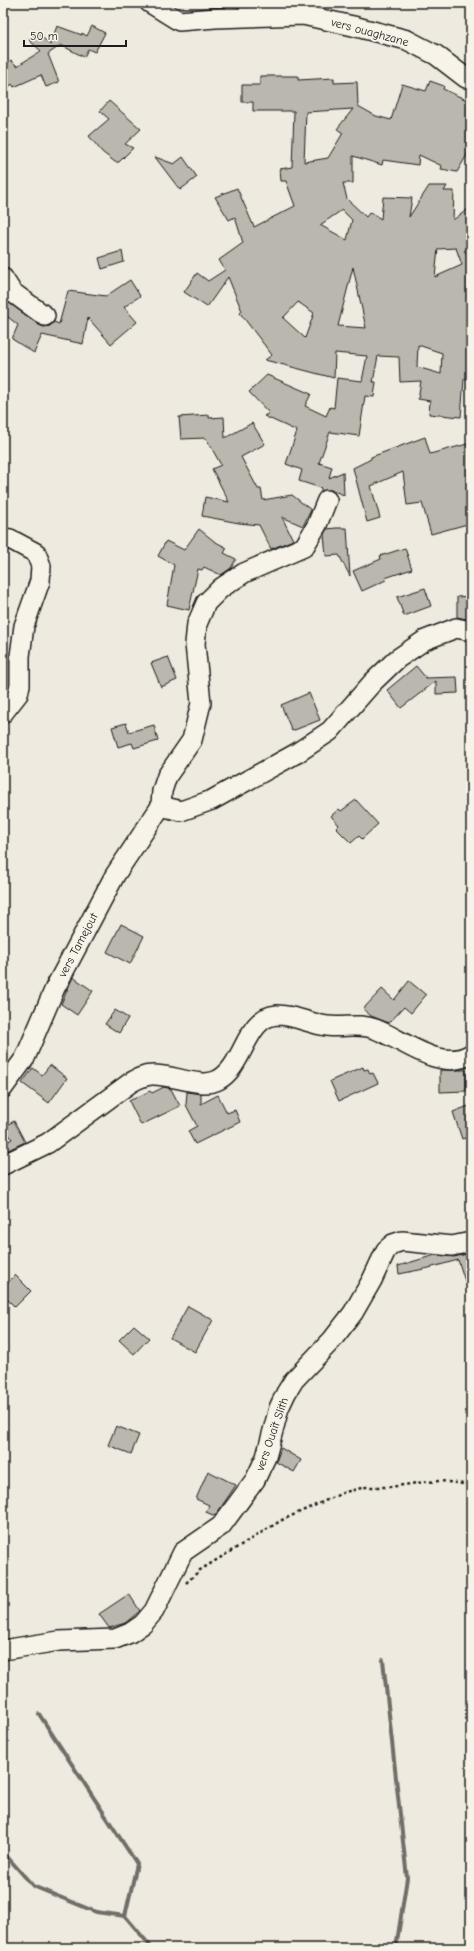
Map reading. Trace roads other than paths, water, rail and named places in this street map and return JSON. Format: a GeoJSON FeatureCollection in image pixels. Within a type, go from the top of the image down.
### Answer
{"type":"FeatureCollection","features":[{"type":"Feature","properties":{"kind":"street","name":"vers ouaghzane"},"geometry":{"type":"LineString","coordinates":[[150,3],[179,21],[215,18],[303,15],[353,26],[407,40],[436,55],[466,78]]}},
{"type":"Feature","properties":{"kind":"street"},"geometry":{"type":"LineString","coordinates":[[3,278],[12,292],[45,316]]}},
{"type":"Feature","properties":{"kind":"street"},"geometry":{"type":"LineString","coordinates":[[327,500],[317,525],[304,547],[244,573],[221,588],[206,603],[197,624],[195,644],[201,703],[192,740],[167,776],[162,791],[161,806],[181,811],[212,800],[296,753],[330,731],[373,682],[397,659],[425,640],[456,628],[471,631]]}},
{"type":"Feature","properties":{"kind":"street"},"geometry":{"type":"LineString","coordinates":[[3,538],[10,539],[36,553],[41,566],[40,581],[24,626],[20,656],[20,685],[18,694],[3,713]]}},
{"type":"Feature","properties":{"kind":"street","name":"vers Tamejout"},"geometry":{"type":"LineString","coordinates":[[3,1088],[25,1058],[55,988],[112,881],[161,806]]}},
{"type":"Feature","properties":{"kind":"street"},"geometry":{"type":"LineString","coordinates":[[3,1165],[48,1143],[130,1083],[141,1077],[151,1074],[204,1082],[218,1080],[229,1072],[258,1022],[267,1017],[286,1016],[327,1026],[342,1027],[360,1025],[376,1029],[413,1049],[440,1058],[453,1060],[466,1057],[471,1054]]}},
{"type":"Feature","properties":{"kind":"street","name":"vers Ouaït Slith"},"geometry":{"type":"LineString","coordinates":[[3,1650],[59,1641],[115,1638],[130,1633],[143,1624],[154,1611],[183,1552],[221,1526],[255,1480],[266,1457],[279,1408],[286,1393],[294,1380],[332,1340],[353,1313],[372,1280],[386,1250],[393,1244],[402,1240],[452,1246],[471,1242]]}},
{"type":"Feature","properties":{"kind":"waterway"},"geometry":{"type":"LineString","coordinates":[[383,1660],[407,1878],[396,1948]]}},
{"type":"Feature","properties":{"kind":"waterway"},"geometry":{"type":"LineString","coordinates":[[39,1714],[137,1864],[125,1916],[152,1948]]}},
{"type":"Feature","properties":{"kind":"waterway"},"geometry":{"type":"LineString","coordinates":[[3,1852],[33,1886],[96,1912],[125,1916]]}}]}
